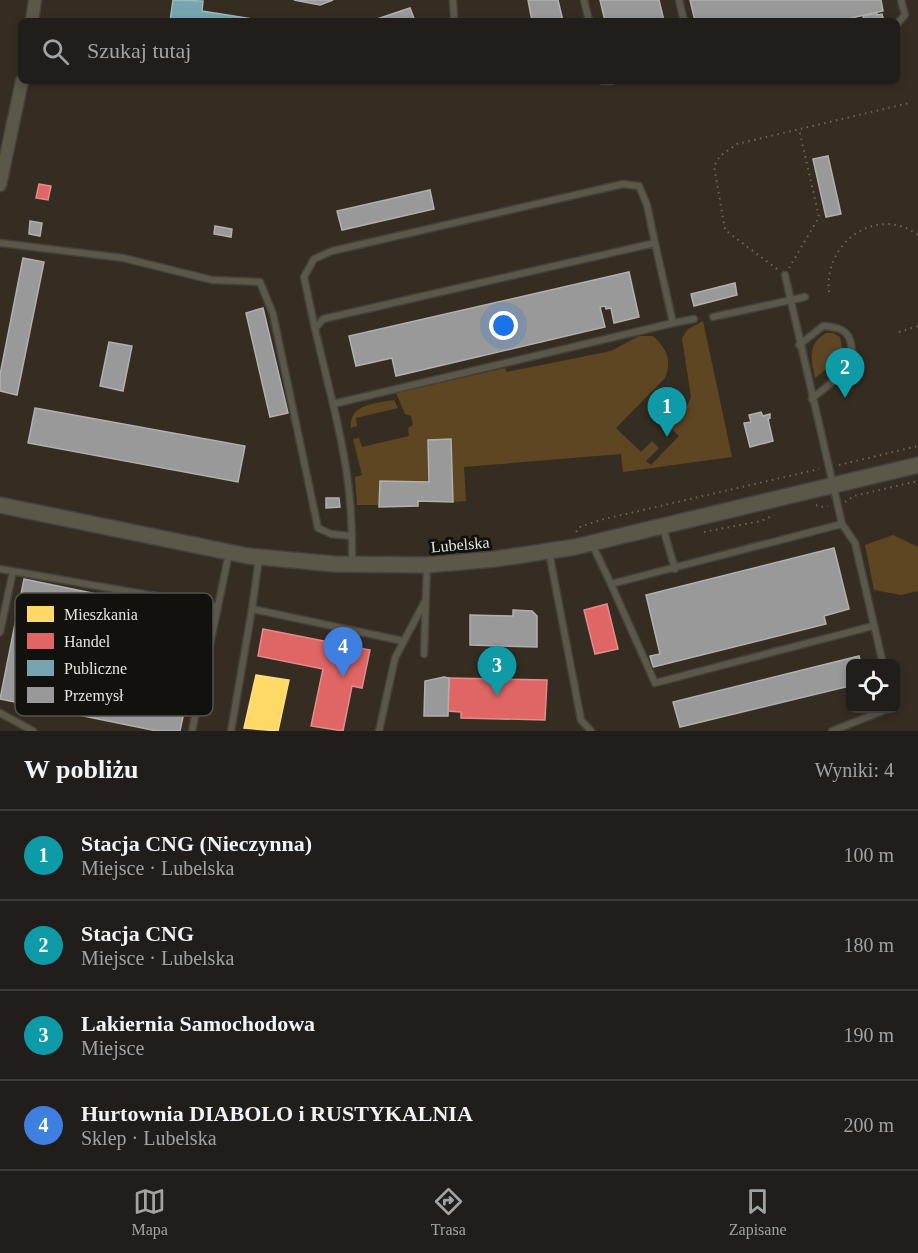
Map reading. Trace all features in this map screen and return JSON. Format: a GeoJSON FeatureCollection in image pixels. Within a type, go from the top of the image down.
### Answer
{"type":"FeatureCollection","features":[{"type":"Feature","properties":{"kind":"street"},"geometry":{"type":"LineString","coordinates":[[33,18],[36,0]]}},
{"type":"Feature","properties":{"kind":"street"},"geometry":{"type":"LineString","coordinates":[[0,185],[21,84]]}},
{"type":"Feature","properties":{"kind":"street","name":"Lubelska"},"geometry":{"type":"LineString","coordinates":[[0,505],[230,553],[352,564],[428,565],[574,547],[918,465]]}},
{"type":"Feature","properties":{"kind":"lane"},"geometry":{"type":"LineString","coordinates":[[453,0],[454,18]]}},
{"type":"Feature","properties":{"kind":"lane"},"geometry":{"type":"LineString","coordinates":[[584,0],[588,18]]}},
{"type":"Feature","properties":{"kind":"lane"},"geometry":{"type":"LineString","coordinates":[[679,0],[683,18]]}},
{"type":"Feature","properties":{"kind":"lane"},"geometry":{"type":"LineString","coordinates":[[900,21],[905,15],[901,0]]}},
{"type":"Feature","properties":{"kind":"lane"},"geometry":{"type":"LineString","coordinates":[[352,564],[350,482],[304,277],[314,259],[332,251],[623,184],[639,186],[647,205],[673,323]]}},
{"type":"Feature","properties":{"kind":"lane"},"geometry":{"type":"LineString","coordinates":[[0,243],[123,258],[212,280],[260,282],[273,314],[318,528],[331,534],[352,536]]}},
{"type":"Feature","properties":{"kind":"lane"},"geometry":{"type":"LineString","coordinates":[[315,329],[323,319],[332,315],[655,243]]}},
{"type":"Feature","properties":{"kind":"lane"},"geometry":{"type":"LineString","coordinates":[[785,274],[799,345],[842,524],[855,543],[882,659]]}},
{"type":"Feature","properties":{"kind":"lane"},"geometry":{"type":"LineString","coordinates":[[713,317],[805,297]]}},
{"type":"Feature","properties":{"kind":"lane"},"geometry":{"type":"LineString","coordinates":[[333,404],[673,323],[694,320]]}},
{"type":"Feature","properties":{"kind":"lane"},"geometry":{"type":"LineString","coordinates":[[799,345],[823,326],[837,327],[849,336],[852,349],[850,364],[812,399]]}},
{"type":"Feature","properties":{"kind":"lane"},"geometry":{"type":"LineString","coordinates":[[611,584],[842,524]]}},
{"type":"Feature","properties":{"kind":"lane"},"geometry":{"type":"LineString","coordinates":[[662,527],[675,568]]}},
{"type":"Feature","properties":{"kind":"lane"},"geometry":{"type":"LineString","coordinates":[[592,543],[655,683],[873,626]]}},
{"type":"Feature","properties":{"kind":"lane"},"geometry":{"type":"LineString","coordinates":[[549,551],[581,720],[591,731]]}},
{"type":"Feature","properties":{"kind":"lane"},"geometry":{"type":"LineString","coordinates":[[213,631],[230,553]]}},
{"type":"Feature","properties":{"kind":"lane"},"geometry":{"type":"LineString","coordinates":[[231,731],[259,557]]}},
{"type":"Feature","properties":{"kind":"lane"},"geometry":{"type":"LineString","coordinates":[[424,654],[424,603],[428,565]]}},
{"type":"Feature","properties":{"kind":"lane"},"geometry":{"type":"LineString","coordinates":[[0,569],[138,593]]}},
{"type":"Feature","properties":{"kind":"lane"},"geometry":{"type":"LineString","coordinates":[[0,632],[13,571]]}},
{"type":"Feature","properties":{"kind":"lane"},"geometry":{"type":"LineString","coordinates":[[379,731],[395,658],[424,603]]}},
{"type":"Feature","properties":{"kind":"lane"},"geometry":{"type":"LineString","coordinates":[[213,606],[218,607]]}},
{"type":"Feature","properties":{"kind":"lane"},"geometry":{"type":"LineString","coordinates":[[252,609],[403,641]]}},
{"type":"Feature","properties":{"kind":"lane"},"geometry":{"type":"LineString","coordinates":[[0,713],[33,731]]}},
{"type":"Feature","properties":{"kind":"lane"},"geometry":{"type":"LineString","coordinates":[[832,731],[877,713]]}},
{"type":"Feature","properties":{"kind":"lane"},"geometry":{"type":"LineString","coordinates":[[192,731],[195,716]]}},
{"type":"Feature","properties":{"kind":"path"},"geometry":{"type":"LineString","coordinates":[[799,129],[819,217],[785,274],[725,230],[714,166],[720,156],[737,144],[799,129],[909,103]]}},
{"type":"Feature","properties":{"kind":"path"},"geometry":{"type":"LineString","coordinates":[[828,292],[829,271],[835,254],[847,239],[862,229],[880,224],[898,225],[918,235]]}},
{"type":"Feature","properties":{"kind":"path"},"geometry":{"type":"LineString","coordinates":[[899,332],[918,326]]}},
{"type":"Feature","properties":{"kind":"path"},"geometry":{"type":"LineString","coordinates":[[574,547],[572,537],[580,527],[600,520],[918,446]]}},
{"type":"Feature","properties":{"kind":"shaded area"},"geometry":{"type":"Polygon","coordinates":[[[0,0],[918,0],[918,731],[0,731],[0,0]]]}},
{"type":"Feature","properties":{"kind":"shaded area"},"geometry":{"type":"Polygon","coordinates":[[[703,321],[732,457],[623,472],[621,454],[464,467],[466,501],[453,502],[451,439],[428,440],[429,482],[380,481],[379,505],[357,505],[355,477],[362,475],[353,439],[359,438],[362,447],[409,436],[408,428],[413,425],[411,416],[405,414],[396,393],[505,368],[507,372],[611,351],[639,336],[653,336],[662,346],[668,360],[667,372],[665,378],[616,428],[641,452],[652,441],[659,448],[646,461],[651,465],[679,436],[668,425],[687,406],[691,397],[682,338],[688,329],[703,321]]]}},
{"type":"Feature","properties":{"kind":"shaded area"},"geometry":{"type":"Polygon","coordinates":[[[826,333],[833,333],[840,337],[843,353],[838,360],[815,378],[813,347],[826,333]]]}},
{"type":"Feature","properties":{"kind":"shaded area"},"geometry":{"type":"Polygon","coordinates":[[[394,400],[398,408],[356,418],[357,426],[351,428],[351,420],[359,409],[394,400]]]}},
{"type":"Feature","properties":{"kind":"shaded area"},"geometry":{"type":"Polygon","coordinates":[[[893,535],[918,547],[918,591],[901,595],[874,590],[865,545],[893,535]]]}},
{"type":"Feature","properties":{"kind":"building: Mieszkania"},"geometry":{"type":"Polygon","coordinates":[[[256,675],[289,680],[278,731],[244,728],[256,675]]]}},
{"type":"Feature","properties":{"kind":"building: Handel"},"geometry":{"type":"Polygon","coordinates":[[[39,184],[51,186],[48,200],[36,198],[39,184]]]}},
{"type":"Feature","properties":{"kind":"building: Handel"},"geometry":{"type":"Polygon","coordinates":[[[607,604],[618,649],[595,654],[584,610],[607,604]]]}},
{"type":"Feature","properties":{"kind":"building: Handel"},"geometry":{"type":"Polygon","coordinates":[[[263,629],[370,650],[362,688],[352,686],[343,731],[311,726],[323,669],[258,656],[263,629]]]}},
{"type":"Feature","properties":{"kind":"building: Handel"},"geometry":{"type":"Polygon","coordinates":[[[449,678],[547,680],[545,720],[461,718],[461,712],[448,711],[449,678]]]}},
{"type":"Feature","properties":{"kind":"building: Publiczne"},"geometry":{"type":"Polygon","coordinates":[[[173,0],[203,1],[202,11],[246,18],[170,18],[173,0]]]}},
{"type":"Feature","properties":{"kind":"building: Przemysł"},"geometry":{"type":"Polygon","coordinates":[[[294,0],[333,0],[320,5],[294,0]]]}},
{"type":"Feature","properties":{"kind":"building: Przemysł"},"geometry":{"type":"Polygon","coordinates":[[[528,0],[558,0],[562,18],[531,18],[528,0]]]}},
{"type":"Feature","properties":{"kind":"building: Przemysł"},"geometry":{"type":"Polygon","coordinates":[[[600,0],[659,0],[663,18],[604,18],[600,0]]]}},
{"type":"Feature","properties":{"kind":"building: Przemysł"},"geometry":{"type":"Polygon","coordinates":[[[690,0],[881,0],[883,11],[852,18],[694,18],[690,0]]]}},
{"type":"Feature","properties":{"kind":"building: Przemysł"},"geometry":{"type":"Polygon","coordinates":[[[410,8],[414,18],[380,18],[410,8]]]}},
{"type":"Feature","properties":{"kind":"building: Przemysł"},"geometry":{"type":"Polygon","coordinates":[[[877,13],[877,15],[882,14],[883,18],[863,18],[863,16],[877,13]]]}},
{"type":"Feature","properties":{"kind":"building: Przemysł"},"geometry":{"type":"Polygon","coordinates":[[[828,156],[841,214],[826,217],[813,159],[828,156]]]}},
{"type":"Feature","properties":{"kind":"building: Przemysł"},"geometry":{"type":"Polygon","coordinates":[[[430,190],[434,209],[342,230],[337,211],[430,190]]]}},
{"type":"Feature","properties":{"kind":"building: Przemysł"},"geometry":{"type":"Polygon","coordinates":[[[30,221],[42,223],[40,236],[29,234],[30,221]]]}},
{"type":"Feature","properties":{"kind":"building: Przemysł"},"geometry":{"type":"Polygon","coordinates":[[[215,226],[232,229],[231,237],[214,234],[215,226]]]}},
{"type":"Feature","properties":{"kind":"building: Przemysł"},"geometry":{"type":"Polygon","coordinates":[[[23,258],[44,262],[17,395],[0,391],[0,375],[23,258]]]}},
{"type":"Feature","properties":{"kind":"building: Przemysł"},"geometry":{"type":"Polygon","coordinates":[[[629,272],[639,317],[614,323],[611,308],[600,307],[605,327],[396,376],[392,358],[356,366],[349,336],[629,272]]]}},
{"type":"Feature","properties":{"kind":"building: Przemysł"},"geometry":{"type":"Polygon","coordinates":[[[735,283],[737,295],[694,306],[691,294],[735,283]]]}},
{"type":"Feature","properties":{"kind":"building: Przemysł"},"geometry":{"type":"Polygon","coordinates":[[[263,308],[288,413],[270,417],[246,313],[263,308]]]}},
{"type":"Feature","properties":{"kind":"building: Przemysł"},"geometry":{"type":"Polygon","coordinates":[[[109,342],[132,346],[123,391],[100,386],[109,342]]]}},
{"type":"Feature","properties":{"kind":"building: Przemysł"},"geometry":{"type":"Polygon","coordinates":[[[35,408],[245,446],[238,482],[28,443],[35,408]]]}},
{"type":"Feature","properties":{"kind":"building: Przemysł"},"geometry":{"type":"Polygon","coordinates":[[[761,412],[763,416],[770,414],[768,419],[773,441],[750,447],[744,423],[751,422],[749,415],[761,412]]]}},
{"type":"Feature","properties":{"kind":"building: Przemysł"},"geometry":{"type":"Polygon","coordinates":[[[451,439],[453,502],[418,501],[418,506],[379,507],[380,481],[429,482],[428,440],[451,439]]]}},
{"type":"Feature","properties":{"kind":"building: Przemysł"},"geometry":{"type":"Polygon","coordinates":[[[326,498],[339,498],[340,507],[326,508],[326,498]]]}},
{"type":"Feature","properties":{"kind":"building: Przemysł"},"geometry":{"type":"Polygon","coordinates":[[[834,548],[849,609],[824,616],[826,624],[653,667],[650,656],[660,654],[646,595],[834,548]]]}},
{"type":"Feature","properties":{"kind":"building: Przemysł"},"geometry":{"type":"Polygon","coordinates":[[[24,579],[92,593],[21,593],[24,579]]]}},
{"type":"Feature","properties":{"kind":"building: Przemysł"},"geometry":{"type":"Polygon","coordinates":[[[513,610],[532,611],[537,616],[537,647],[470,645],[470,615],[513,616],[513,610]]]}},
{"type":"Feature","properties":{"kind":"building: Przemysł"},"geometry":{"type":"Polygon","coordinates":[[[15,624],[15,702],[0,699],[15,624]]]}},
{"type":"Feature","properties":{"kind":"building: Przemysł"},"geometry":{"type":"Polygon","coordinates":[[[846,659],[846,687],[680,727],[673,702],[846,659]]]}},
{"type":"Feature","properties":{"kind":"building: Przemysł"},"geometry":{"type":"Polygon","coordinates":[[[449,678],[448,716],[424,716],[425,681],[449,678]]]}},
{"type":"Feature","properties":{"kind":"building: Przemysł"},"geometry":{"type":"Polygon","coordinates":[[[83,716],[183,716],[180,731],[157,731],[83,716]]]}},
{"type":"Feature","properties":{"kind":"place","name":"Stacja CNG"},"geometry":{"type":"Point","coordinates":[845,398]}},
{"type":"Feature","properties":{"kind":"place","name":"Stacja CNG (Nieczynna)"},"geometry":{"type":"Point","coordinates":[667,437]}},
{"type":"Feature","properties":{"kind":"place","name":"Hurtownia DIABOLO i RUSTYKALNIA"},"geometry":{"type":"Point","coordinates":[343,677]}},
{"type":"Feature","properties":{"kind":"place","name":"Lakiernia Samochodowa"},"geometry":{"type":"Point","coordinates":[497,696]}}]}
